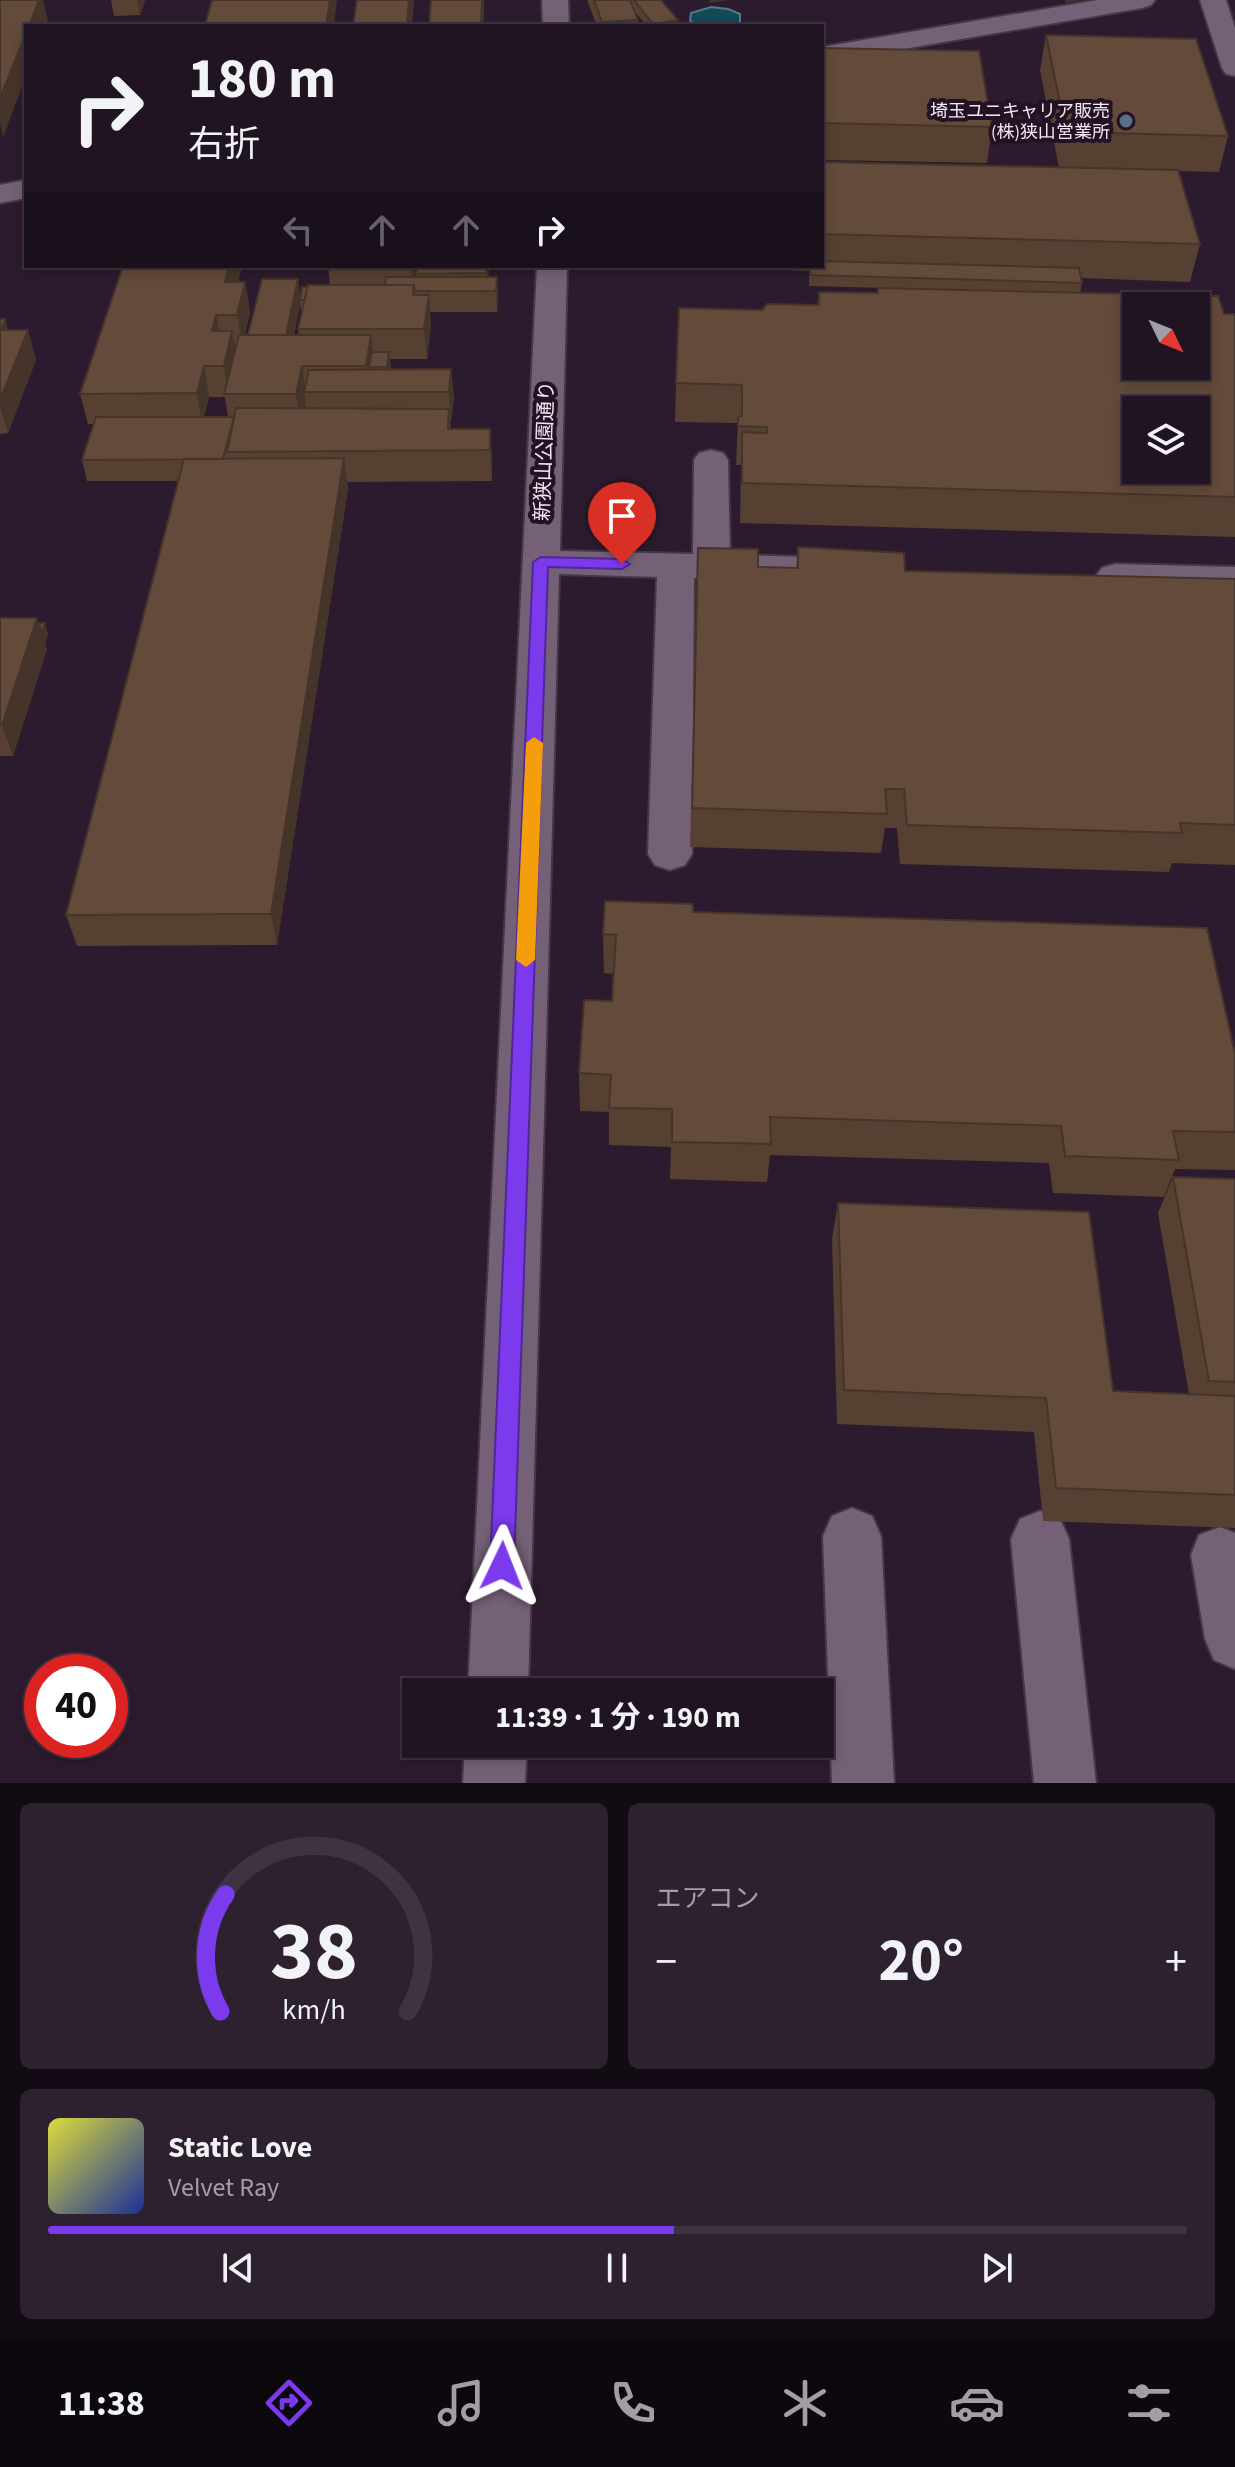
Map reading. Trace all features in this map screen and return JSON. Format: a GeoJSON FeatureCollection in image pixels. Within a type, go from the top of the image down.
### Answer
{"type":"FeatureCollection","features":[{"type":"Feature","properties":{"kind":"street"},"geometry":{"type":"LineString","coordinates":[[555,0],[556,24]]}},
{"type":"Feature","properties":{"kind":"street"},"geometry":{"type":"LineString","coordinates":[[824,55],[1142,0]]}},
{"type":"Feature","properties":{"kind":"street"},"geometry":{"type":"LineString","coordinates":[[1213,0],[1235,68]]}},
{"type":"Feature","properties":{"kind":"street"},"geometry":{"type":"LineString","coordinates":[[0,194],[24,189]]}},
{"type":"Feature","properties":{"kind":"street","name":"新狭山公園通り"},"geometry":{"type":"LineString","coordinates":[[499,1678],[552,268]]}},
{"type":"Feature","properties":{"kind":"street"},"geometry":{"type":"LineString","coordinates":[[670,854],[694,566],[711,460]]}},
{"type":"Feature","properties":{"kind":"street"},"geometry":{"type":"LineString","coordinates":[[541,562],[886,570]]}},
{"type":"Feature","properties":{"kind":"street"},"geometry":{"type":"LineString","coordinates":[[1076,575],[1235,579]]}},
{"type":"Feature","properties":{"kind":"street"},"geometry":{"type":"LineString","coordinates":[[852,1536],[863,1783]]}},
{"type":"Feature","properties":{"kind":"street"},"geometry":{"type":"LineString","coordinates":[[1040,1539],[1065,1783]]}},
{"type":"Feature","properties":{"kind":"street"},"geometry":{"type":"LineString","coordinates":[[1220,1555],[1235,1639]]}},
{"type":"Feature","properties":{"kind":"street"},"geometry":{"type":"LineString","coordinates":[[494,1783],[495,1758]]}},
{"type":"Feature","properties":{"kind":"water"},"geometry":{"type":"Polygon","coordinates":[[[711,7],[728,9],[740,14],[740,22],[697,24],[690,21],[691,13],[711,7]]]}},
{"type":"Feature","properties":{"kind":"building"},"geometry":{"type":"Polygon","coordinates":[[[0,0],[39,0],[30,24],[24,24],[24,38],[0,98],[0,0]]]}},
{"type":"Feature","properties":{"kind":"building"},"geometry":{"type":"Polygon","coordinates":[[[212,0],[330,0],[326,24],[206,24],[212,0]]]}},
{"type":"Feature","properties":{"kind":"building"},"geometry":{"type":"Polygon","coordinates":[[[357,0],[409,0],[407,24],[353,24],[357,0]]]}},
{"type":"Feature","properties":{"kind":"building"},"geometry":{"type":"Polygon","coordinates":[[[431,0],[482,0],[481,24],[429,24],[431,0]]]}},
{"type":"Feature","properties":{"kind":"building"},"geometry":{"type":"Polygon","coordinates":[[[594,0],[630,0],[638,20],[602,22],[594,0]]]}},
{"type":"Feature","properties":{"kind":"building"},"geometry":{"type":"Polygon","coordinates":[[[634,0],[661,0],[678,20],[653,24],[634,0]]]}},
{"type":"Feature","properties":{"kind":"building"},"geometry":{"type":"Polygon","coordinates":[[[1046,35],[1196,39],[1228,136],[1066,132],[1046,35]]]}},
{"type":"Feature","properties":{"kind":"building"},"geometry":{"type":"Polygon","coordinates":[[[824,48],[979,51],[992,127],[824,123],[824,48]]]}},
{"type":"Feature","properties":{"kind":"building"},"geometry":{"type":"Polygon","coordinates":[[[824,162],[1178,170],[1200,244],[824,234],[824,162]]]}},
{"type":"Feature","properties":{"kind":"building"},"geometry":{"type":"Polygon","coordinates":[[[824,261],[1079,268],[1082,283],[810,275],[810,268],[824,268],[824,261]]]}},
{"type":"Feature","properties":{"kind":"building"},"geometry":{"type":"Polygon","coordinates":[[[122,268],[228,268],[225,282],[245,282],[237,315],[216,315],[212,331],[232,331],[224,366],[204,366],[197,393],[80,394],[122,268]]]}},
{"type":"Feature","properties":{"kind":"building"},"geometry":{"type":"Polygon","coordinates":[[[417,268],[486,268],[486,273],[416,274],[417,268]]]}},
{"type":"Feature","properties":{"kind":"building"},"geometry":{"type":"Polygon","coordinates":[[[386,277],[497,277],[496,291],[415,291],[414,285],[385,285],[386,277]]]}},
{"type":"Feature","properties":{"kind":"building"},"geometry":{"type":"Polygon","coordinates":[[[262,279],[298,279],[286,335],[248,335],[262,279]]]}},
{"type":"Feature","properties":{"kind":"building"},"geometry":{"type":"Polygon","coordinates":[[[308,285],[414,285],[413,295],[429,295],[424,329],[298,329],[308,285]]]}},
{"type":"Feature","properties":{"kind":"building"},"geometry":{"type":"Polygon","coordinates":[[[302,287],[307,287],[305,300],[300,300],[302,287]]]}},
{"type":"Feature","properties":{"kind":"building"},"geometry":{"type":"Polygon","coordinates":[[[878,288],[1122,294],[1122,380],[1210,380],[1210,296],[1218,296],[1224,314],[1235,314],[1235,497],[742,483],[742,432],[767,433],[767,427],[738,426],[738,417],[742,416],[742,385],[676,383],[679,308],[762,310],[767,304],[819,305],[819,292],[878,293],[878,288]]]}},
{"type":"Feature","properties":{"kind":"building"},"geometry":{"type":"Polygon","coordinates":[[[0,319],[5,319],[1,330],[28,330],[0,400],[0,319]]]}},
{"type":"Feature","properties":{"kind":"building"},"geometry":{"type":"Polygon","coordinates":[[[239,335],[371,335],[366,366],[302,366],[296,394],[224,394],[239,335]]]}},
{"type":"Feature","properties":{"kind":"building"},"geometry":{"type":"Polygon","coordinates":[[[372,352],[389,352],[387,367],[369,367],[372,352]]]}},
{"type":"Feature","properties":{"kind":"building"},"geometry":{"type":"Polygon","coordinates":[[[451,369],[449,392],[304,392],[309,370],[451,369]]]}},
{"type":"Feature","properties":{"kind":"building"},"geometry":{"type":"Polygon","coordinates":[[[236,408],[449,409],[448,429],[490,429],[490,450],[227,452],[236,408]]]}},
{"type":"Feature","properties":{"kind":"building"},"geometry":{"type":"Polygon","coordinates":[[[96,417],[234,417],[223,459],[82,460],[96,417]]]}},
{"type":"Feature","properties":{"kind":"building"},"geometry":{"type":"Polygon","coordinates":[[[344,458],[271,914],[66,915],[184,459],[344,458]]]}},
{"type":"Feature","properties":{"kind":"building"},"geometry":{"type":"Polygon","coordinates":[[[798,547],[904,553],[905,571],[1235,579],[1235,825],[1180,823],[1182,833],[907,825],[904,789],[885,789],[887,814],[692,808],[698,548],[758,549],[758,567],[798,568],[798,547]]]}},
{"type":"Feature","properties":{"kind":"building"},"geometry":{"type":"Polygon","coordinates":[[[0,618],[37,618],[2,725],[0,725],[0,618]]]}},
{"type":"Feature","properties":{"kind":"building"},"geometry":{"type":"Polygon","coordinates":[[[605,901],[693,904],[693,912],[1207,928],[1235,1054],[1235,1132],[1173,1131],[1179,1160],[1065,1156],[1061,1126],[770,1117],[771,1144],[672,1142],[672,1109],[609,1108],[611,1075],[579,1073],[584,1000],[612,1001],[616,935],[603,934],[605,901]]]}},
{"type":"Feature","properties":{"kind":"building"},"geometry":{"type":"Polygon","coordinates":[[[1173,1177],[1235,1179],[1235,1382],[1209,1381],[1173,1177]]]}},
{"type":"Feature","properties":{"kind":"building"},"geometry":{"type":"Polygon","coordinates":[[[838,1203],[1089,1212],[1113,1391],[1235,1396],[1235,1495],[1056,1488],[1046,1398],[844,1390],[838,1203]]]}},
{"type":"Feature","properties":{"kind":"slow traffic"},"geometry":{"type":"LineString","coordinates":[[526,960],[534,743]]}},
{"type":"Feature","properties":{"kind":"place","name":"埼玉ユニキャリア販売 (株)狭山営業所"},"geometry":{"type":"Point","coordinates":[1126,121]}},
{"type":"Feature","properties":{"kind":"route"},"geometry":{"type":"LineString","coordinates":[[502,1566],[541,562],[622,564]]}}]}
